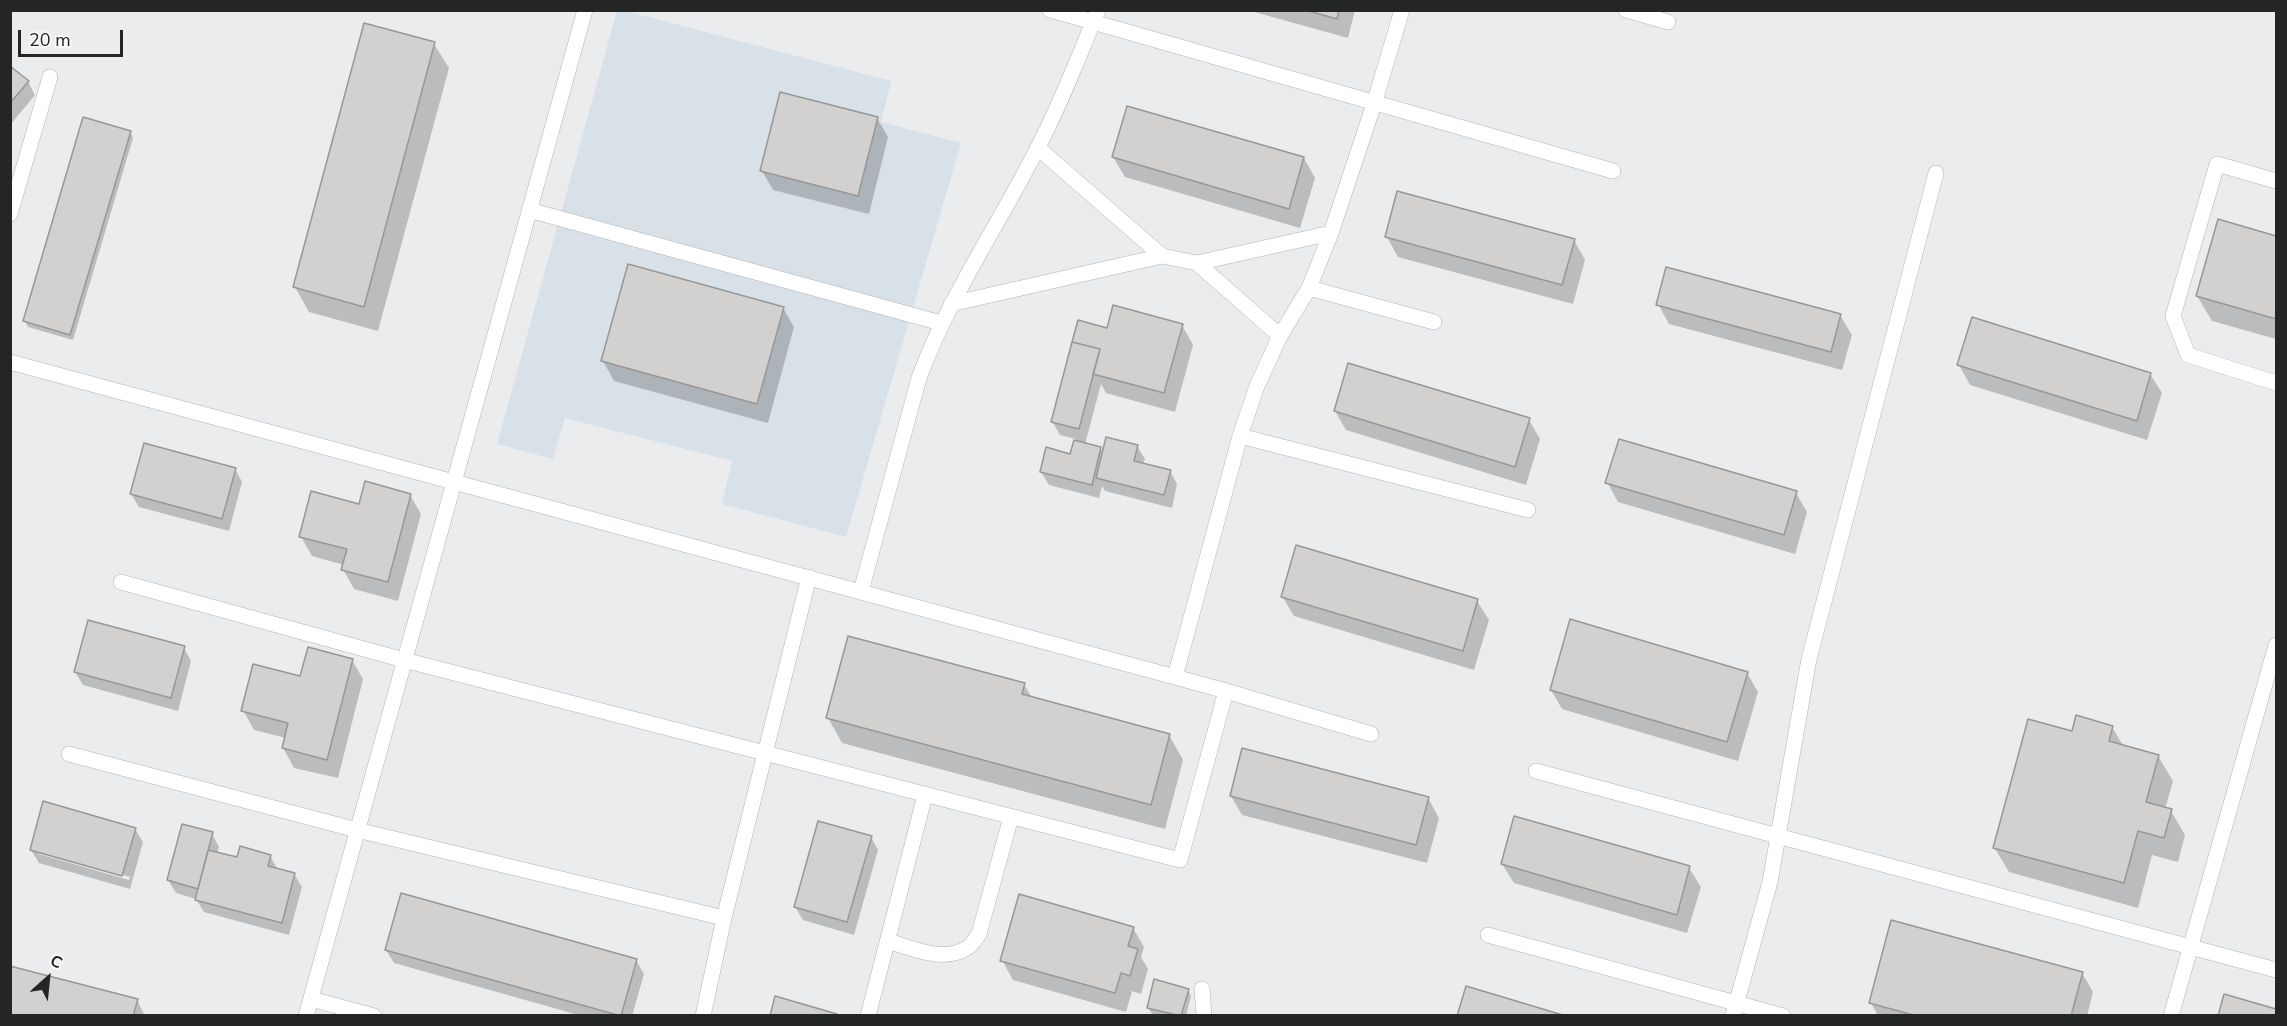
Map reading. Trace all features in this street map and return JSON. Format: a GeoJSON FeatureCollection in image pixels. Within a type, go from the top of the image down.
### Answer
{"type":"FeatureCollection","features":[{"type":"Feature","properties":{"kind":"lane"},"geometry":{"type":"LineString","coordinates":[[306,1016],[585,10]]}},
{"type":"Feature","properties":{"kind":"lane"},"geometry":{"type":"LineString","coordinates":[[1050,10],[1096,16],[1374,104],[1613,171]]}},
{"type":"Feature","properties":{"kind":"lane"},"geometry":{"type":"LineString","coordinates":[[1174,677],[1240,436],[1257,386],[1280,336],[1309,288],[1331,233],[1374,104],[1402,10]]}},
{"type":"Feature","properties":{"kind":"lane"},"geometry":{"type":"LineString","coordinates":[[1626,10],[1668,22]]}},
{"type":"Feature","properties":{"kind":"lane"},"geometry":{"type":"LineString","coordinates":[[861,591],[920,378],[941,323],[1038,148],[1096,16]]}},
{"type":"Feature","properties":{"kind":"lane"},"geometry":{"type":"LineString","coordinates":[[10,214],[50,77]]}},
{"type":"Feature","properties":{"kind":"lane"},"geometry":{"type":"LineString","coordinates":[[1038,148],[1162,256]]}},
{"type":"Feature","properties":{"kind":"lane"},"geometry":{"type":"LineString","coordinates":[[2277,181],[2217,164],[2174,316],[2188,355],[2277,383]]}},
{"type":"Feature","properties":{"kind":"lane"},"geometry":{"type":"LineString","coordinates":[[1734,1009],[1770,882],[1809,659],[1935,173]]}},
{"type":"Feature","properties":{"kind":"lane"},"geometry":{"type":"LineString","coordinates":[[529,210],[941,323]]}},
{"type":"Feature","properties":{"kind":"lane"},"geometry":{"type":"LineString","coordinates":[[951,304],[1162,256],[1197,263],[1331,233]]}},
{"type":"Feature","properties":{"kind":"lane"},"geometry":{"type":"LineString","coordinates":[[1197,263],[1280,336]]}},
{"type":"Feature","properties":{"kind":"lane"},"geometry":{"type":"LineString","coordinates":[[1309,288],[1434,322]]}},
{"type":"Feature","properties":{"kind":"lane"},"geometry":{"type":"LineString","coordinates":[[10,362],[861,591],[1226,691],[1371,734]]}},
{"type":"Feature","properties":{"kind":"lane"},"geometry":{"type":"LineString","coordinates":[[1240,436],[1528,510]]}},
{"type":"Feature","properties":{"kind":"lane"},"geometry":{"type":"LineString","coordinates":[[704,1016],[724,918],[809,577]]}},
{"type":"Feature","properties":{"kind":"lane"},"geometry":{"type":"LineString","coordinates":[[121,582],[404,660],[765,751],[1180,860],[1226,691]]}},
{"type":"Feature","properties":{"kind":"lane"},"geometry":{"type":"LineString","coordinates":[[2171,1016],[2277,645]]}},
{"type":"Feature","properties":{"kind":"lane"},"geometry":{"type":"LineString","coordinates":[[69,754],[357,830],[724,918]]}},
{"type":"Feature","properties":{"kind":"lane"},"geometry":{"type":"LineString","coordinates":[[1536,771],[2277,970]]}},
{"type":"Feature","properties":{"kind":"lane"},"geometry":{"type":"LineString","coordinates":[[868,1016],[926,795]]}},
{"type":"Feature","properties":{"kind":"lane"},"geometry":{"type":"LineString","coordinates":[[888,941],[932,954],[951,954],[968,948],[979,934],[1011,817]]}},
{"type":"Feature","properties":{"kind":"lane"},"geometry":{"type":"LineString","coordinates":[[1488,935],[1734,1009],[1783,1016]]}},
{"type":"Feature","properties":{"kind":"lane"},"geometry":{"type":"LineString","coordinates":[[1202,989],[1204,1016]]}},
{"type":"Feature","properties":{"kind":"lane"},"geometry":{"type":"LineString","coordinates":[[311,999],[374,1016]]}},
{"type":"Feature","properties":{"kind":"shaded area"},"geometry":{"type":"Polygon","coordinates":[[[617,11],[626,11],[891,81],[881,122],[961,143],[846,537],[722,504],[732,461],[565,418],[553,459],[497,444],[617,11]]]}},
{"type":"Feature","properties":{"kind":"building"},"geometry":{"type":"Polygon","coordinates":[[[1305,10],[1339,10],[1337,19],[1305,10]]]}},
{"type":"Feature","properties":{"kind":"building"},"geometry":{"type":"Polygon","coordinates":[[[364,23],[435,42],[364,307],[293,287],[364,23]]]}},
{"type":"Feature","properties":{"kind":"building"},"geometry":{"type":"Polygon","coordinates":[[[10,66],[29,81],[10,103],[10,66]]]}},
{"type":"Feature","properties":{"kind":"building"},"geometry":{"type":"Polygon","coordinates":[[[780,92],[878,117],[858,196],[760,171],[780,92]]]}},
{"type":"Feature","properties":{"kind":"building"},"geometry":{"type":"Polygon","coordinates":[[[1127,106],[1304,157],[1289,209],[1112,157],[1127,106]]]}},
{"type":"Feature","properties":{"kind":"building"},"geometry":{"type":"Polygon","coordinates":[[[83,117],[131,131],[70,335],[23,321],[83,117]]]}},
{"type":"Feature","properties":{"kind":"building"},"geometry":{"type":"Polygon","coordinates":[[[1397,191],[1575,239],[1562,285],[1385,237],[1397,191]]]}},
{"type":"Feature","properties":{"kind":"building"},"geometry":{"type":"Polygon","coordinates":[[[2218,219],[2276,236],[2276,319],[2196,296],[2218,219]]]}},
{"type":"Feature","properties":{"kind":"building"},"geometry":{"type":"Polygon","coordinates":[[[628,264],[784,307],[757,404],[601,361],[628,264]]]}},
{"type":"Feature","properties":{"kind":"building"},"geometry":{"type":"Polygon","coordinates":[[[1666,267],[1841,314],[1831,352],[1656,305],[1666,267]]]}},
{"type":"Feature","properties":{"kind":"building"},"geometry":{"type":"Polygon","coordinates":[[[1113,305],[1183,324],[1164,393],[1093,374],[1100,349],[1072,342],[1078,320],[1107,328],[1113,305]]]}},
{"type":"Feature","properties":{"kind":"building"},"geometry":{"type":"Polygon","coordinates":[[[1972,317],[2151,373],[2137,421],[1957,365],[1972,317]]]}},
{"type":"Feature","properties":{"kind":"building"},"geometry":{"type":"Polygon","coordinates":[[[1072,342],[1100,349],[1079,429],[1051,422],[1072,342]]]}},
{"type":"Feature","properties":{"kind":"building"},"geometry":{"type":"Polygon","coordinates":[[[1348,363],[1530,418],[1515,467],[1334,411],[1348,363]]]}},
{"type":"Feature","properties":{"kind":"building"},"geometry":{"type":"Polygon","coordinates":[[[1106,437],[1138,445],[1134,461],[1171,470],[1164,495],[1096,478],[1106,437]]]}},
{"type":"Feature","properties":{"kind":"building"},"geometry":{"type":"Polygon","coordinates":[[[1619,439],[1797,491],[1784,535],[1605,483],[1619,439]]]}},
{"type":"Feature","properties":{"kind":"building"},"geometry":{"type":"Polygon","coordinates":[[[1074,440],[1101,447],[1092,485],[1040,472],[1046,447],[1070,454],[1074,440]]]}},
{"type":"Feature","properties":{"kind":"building"},"geometry":{"type":"Polygon","coordinates":[[[144,443],[236,468],[222,519],[130,494],[144,443]]]}},
{"type":"Feature","properties":{"kind":"building"},"geometry":{"type":"Polygon","coordinates":[[[365,481],[411,494],[388,582],[341,570],[347,549],[299,537],[311,491],[359,504],[365,481]]]}},
{"type":"Feature","properties":{"kind":"building"},"geometry":{"type":"Polygon","coordinates":[[[1296,545],[1478,599],[1463,651],[1281,597],[1296,545]]]}},
{"type":"Feature","properties":{"kind":"building"},"geometry":{"type":"Polygon","coordinates":[[[1570,619],[1748,672],[1727,742],[1550,690],[1570,619]]]}},
{"type":"Feature","properties":{"kind":"building"},"geometry":{"type":"Polygon","coordinates":[[[88,620],[185,646],[171,698],[74,672],[88,620]]]}},
{"type":"Feature","properties":{"kind":"building"},"geometry":{"type":"Polygon","coordinates":[[[848,636],[1025,683],[1022,694],[1170,734],[1151,805],[826,718],[848,636]]]}},
{"type":"Feature","properties":{"kind":"building"},"geometry":{"type":"Polygon","coordinates":[[[308,647],[353,659],[327,760],[282,748],[288,723],[241,711],[253,664],[300,676],[308,647]]]}},
{"type":"Feature","properties":{"kind":"building"},"geometry":{"type":"Polygon","coordinates":[[[2076,715],[2113,726],[2109,741],[2159,755],[2146,802],[2172,809],[2164,838],[2138,831],[2124,883],[1993,848],[2028,719],[2072,731],[2076,715]]]}},
{"type":"Feature","properties":{"kind":"building"},"geometry":{"type":"Polygon","coordinates":[[[1242,748],[1429,797],[1416,845],[1230,796],[1242,748]]]}},
{"type":"Feature","properties":{"kind":"building"},"geometry":{"type":"Polygon","coordinates":[[[43,801],[136,828],[122,876],[30,850],[43,801]]]}},
{"type":"Feature","properties":{"kind":"building"},"geometry":{"type":"Polygon","coordinates":[[[1514,816],[1690,866],[1677,915],[1501,864],[1514,816]]]}},
{"type":"Feature","properties":{"kind":"building"},"geometry":{"type":"Polygon","coordinates":[[[818,821],[872,836],[847,922],[794,907],[818,821]]]}},
{"type":"Feature","properties":{"kind":"building"},"geometry":{"type":"Polygon","coordinates":[[[182,824],[213,832],[198,889],[167,880],[182,824]]]}},
{"type":"Feature","properties":{"kind":"building"},"geometry":{"type":"Polygon","coordinates":[[[240,846],[271,855],[268,866],[295,873],[282,923],[195,900],[208,850],[237,857],[240,846]]]}},
{"type":"Feature","properties":{"kind":"building"},"geometry":{"type":"Polygon","coordinates":[[[401,893],[637,959],[621,1016],[385,950],[401,893]]]}},
{"type":"Feature","properties":{"kind":"building"},"geometry":{"type":"Polygon","coordinates":[[[1019,894],[1134,927],[1128,946],[1138,949],[1130,976],[1121,973],[1115,993],[1000,961],[1019,894]]]}},
{"type":"Feature","properties":{"kind":"building"},"geometry":{"type":"Polygon","coordinates":[[[1891,920],[2083,972],[2071,1016],[1917,1016],[1869,1003],[1891,920]]]}},
{"type":"Feature","properties":{"kind":"building"},"geometry":{"type":"Polygon","coordinates":[[[10,966],[138,999],[133,1016],[10,1016],[10,966]]]}},
{"type":"Feature","properties":{"kind":"building"},"geometry":{"type":"Polygon","coordinates":[[[1154,979],[1189,989],[1181,1016],[1147,1008],[1154,979]]]}},
{"type":"Feature","properties":{"kind":"building"},"geometry":{"type":"Polygon","coordinates":[[[1466,986],[1566,1016],[1457,1016],[1466,986]]]}},
{"type":"Feature","properties":{"kind":"building"},"geometry":{"type":"Polygon","coordinates":[[[2224,994],[2276,1009],[2276,1016],[2218,1016],[2224,994]]]}},
{"type":"Feature","properties":{"kind":"building"},"geometry":{"type":"Polygon","coordinates":[[[775,996],[837,1014],[837,1016],[770,1016],[775,996]]]}}]}
